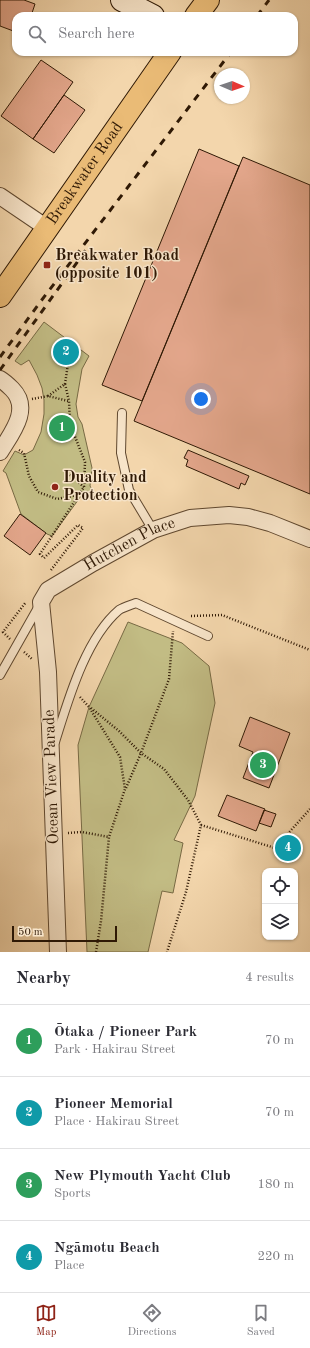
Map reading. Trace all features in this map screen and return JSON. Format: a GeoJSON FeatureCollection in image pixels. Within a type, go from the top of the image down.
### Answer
{"type":"FeatureCollection","features":[{"type":"Feature","properties":{"kind":"highway"},"geometry":{"type":"LineString","coordinates":[[199,12],[208,0]]}},
{"type":"Feature","properties":{"kind":"highway","name":"Breakwater Road"},"geometry":{"type":"LineString","coordinates":[[0,296],[167,56]]}},
{"type":"Feature","properties":{"kind":"street"},"geometry":{"type":"LineString","coordinates":[[122,0],[145,12]]}},
{"type":"Feature","properties":{"kind":"street"},"geometry":{"type":"LineString","coordinates":[[0,196],[47,228]]}},
{"type":"Feature","properties":{"kind":"street"},"geometry":{"type":"LineString","coordinates":[[0,379],[16,392],[21,408],[21,414],[18,421],[3,448]]}},
{"type":"Feature","properties":{"kind":"street","name":"Hutchen Place"},"geometry":{"type":"LineString","coordinates":[[34,602],[48,590],[153,530],[190,518],[212,515],[248,517],[270,523],[310,539]]}},
{"type":"Feature","properties":{"kind":"street","name":"Ocean View Parade"},"geometry":{"type":"LineString","coordinates":[[34,602],[48,672],[58,952]]}},
{"type":"Feature","properties":{"kind":"lane"},"geometry":{"type":"LineString","coordinates":[[122,413],[121,453],[129,490],[153,530]]}},
{"type":"Feature","properties":{"kind":"lane","name":"Hutchen Place"},"geometry":{"type":"LineString","coordinates":[[0,675],[16,645],[34,602]]}},
{"type":"Feature","properties":{"kind":"lane"},"geometry":{"type":"LineString","coordinates":[[52,751],[72,688],[87,655],[104,626],[120,610],[136,603],[208,636]]}},
{"type":"Feature","properties":{"kind":"path"},"geometry":{"type":"LineString","coordinates":[[50,571],[82,528],[78,525],[44,558],[40,554],[84,487],[85,462],[70,424],[69,401],[65,384],[69,356]]}},
{"type":"Feature","properties":{"kind":"path"},"geometry":{"type":"LineString","coordinates":[[65,384],[48,396],[69,401]]}},
{"type":"Feature","properties":{"kind":"path"},"geometry":{"type":"LineString","coordinates":[[3,448],[24,453],[29,476],[38,492],[57,499],[78,495]]}},
{"type":"Feature","properties":{"kind":"path"},"geometry":{"type":"LineString","coordinates":[[65,471],[84,487]]}},
{"type":"Feature","properties":{"kind":"path"},"geometry":{"type":"LineString","coordinates":[[34,602],[3,632],[48,672]]}},
{"type":"Feature","properties":{"kind":"path"},"geometry":{"type":"LineString","coordinates":[[96,952],[101,921],[109,837],[125,789],[141,753],[169,679],[174,620],[196,615],[222,615],[310,650]]}},
{"type":"Feature","properties":{"kind":"path"},"geometry":{"type":"LineString","coordinates":[[72,688],[89,707],[119,731],[141,753],[164,769],[188,800],[201,825],[186,892],[167,952]]}},
{"type":"Feature","properties":{"kind":"path"},"geometry":{"type":"LineString","coordinates":[[89,707],[120,758],[125,789]]}},
{"type":"Feature","properties":{"kind":"path"},"geometry":{"type":"LineString","coordinates":[[201,825],[276,848],[310,809]]}},
{"type":"Feature","properties":{"kind":"path"},"geometry":{"type":"LineString","coordinates":[[54,834],[82,832],[109,837]]}},
{"type":"Feature","properties":{"kind":"shaded area"},"geometry":{"type":"Polygon","coordinates":[[[44,322],[89,356],[82,369],[76,404],[78,417],[82,424],[92,468],[90,486],[94,494],[88,495],[84,492],[52,536],[47,534],[21,514],[6,473],[3,471],[15,451],[24,455],[33,450],[41,432],[44,414],[42,388],[29,360],[21,365],[15,361],[44,322]]]}},
{"type":"Feature","properties":{"kind":"shaded area"},"geometry":{"type":"Polygon","coordinates":[[[128,622],[182,643],[209,666],[215,703],[195,796],[174,840],[183,843],[173,893],[162,891],[148,952],[87,952],[78,745],[89,707],[128,622]]]}},
{"type":"Feature","properties":{"kind":"building"},"geometry":{"type":"Polygon","coordinates":[[[0,0],[24,0],[35,4],[32,12],[12,12],[12,30],[0,26],[0,0]]]}},
{"type":"Feature","properties":{"kind":"building"},"geometry":{"type":"Polygon","coordinates":[[[41,60],[73,82],[33,139],[1,116],[41,60]]]}},
{"type":"Feature","properties":{"kind":"building"},"geometry":{"type":"Polygon","coordinates":[[[64,95],[85,110],[54,153],[33,139],[64,95]]]}},
{"type":"Feature","properties":{"kind":"building"},"geometry":{"type":"Polygon","coordinates":[[[199,149],[239,166],[142,401],[102,385],[199,149]]]}},
{"type":"Feature","properties":{"kind":"building"},"geometry":{"type":"Polygon","coordinates":[[[243,157],[310,185],[310,494],[134,421],[243,157]]]}},
{"type":"Feature","properties":{"kind":"building"},"geometry":{"type":"Polygon","coordinates":[[[188,450],[249,476],[245,485],[241,483],[239,489],[186,466],[188,460],[184,458],[188,450]]]}},
{"type":"Feature","properties":{"kind":"building"},"geometry":{"type":"Polygon","coordinates":[[[20,514],[46,533],[30,555],[4,536],[20,514]]]}},
{"type":"Feature","properties":{"kind":"building"},"geometry":{"type":"Polygon","coordinates":[[[250,717],[290,733],[269,788],[243,778],[253,752],[239,746],[250,717]]]}},
{"type":"Feature","properties":{"kind":"building"},"geometry":{"type":"Polygon","coordinates":[[[227,795],[265,809],[256,831],[218,816],[227,795]]]}},
{"type":"Feature","properties":{"kind":"building"},"geometry":{"type":"Polygon","coordinates":[[[264,810],[276,814],[271,827],[259,823],[264,810]]]}},
{"type":"Feature","properties":{"kind":"railway"},"geometry":{"type":"LineString","coordinates":[[260,12],[269,0]]}},
{"type":"Feature","properties":{"kind":"railway"},"geometry":{"type":"LineString","coordinates":[[0,357],[228,56]]}},
{"type":"Feature","properties":{"kind":"railway"},"geometry":{"type":"LineString","coordinates":[[0,370],[88,247]]}},
{"type":"Feature","properties":{"kind":"place","name":"Breakwater Road (opposite 101)"},"geometry":{"type":"Point","coordinates":[47,265]}},
{"type":"Feature","properties":{"kind":"place","name":"Pioneer Memorial"},"geometry":{"type":"Point","coordinates":[66,352]}},
{"type":"Feature","properties":{"kind":"place","name":"Ōtaka / Pioneer Park"},"geometry":{"type":"Point","coordinates":[62,428]}},
{"type":"Feature","properties":{"kind":"place","name":"Duality and Protection"},"geometry":{"type":"Point","coordinates":[55,487]}},
{"type":"Feature","properties":{"kind":"place","name":"New Plymouth Yacht Club"},"geometry":{"type":"Point","coordinates":[263,765]}},
{"type":"Feature","properties":{"kind":"place","name":"Ngāmotu Beach"},"geometry":{"type":"Point","coordinates":[288,848]}}]}
